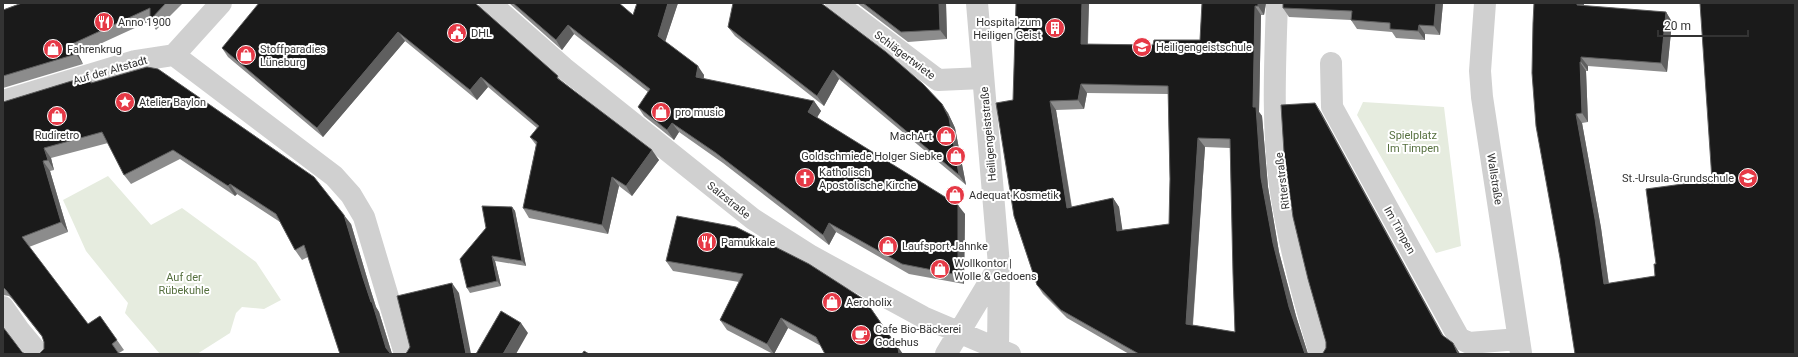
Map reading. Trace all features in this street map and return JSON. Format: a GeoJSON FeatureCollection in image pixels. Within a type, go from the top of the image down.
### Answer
{"type":"FeatureCollection","features":[{"type":"Feature","properties":{"kind":"street"},"geometry":{"type":"LineString","coordinates":[[221,3],[174,55],[334,176],[351,195],[364,217],[405,354]]}},
{"type":"Feature","properties":{"kind":"street","name":"Salzstraße"},"geometry":{"type":"LineString","coordinates":[[490,3],[564,68],[753,219],[822,262],[923,317],[1004,352]]}},
{"type":"Feature","properties":{"kind":"street","name":"Schlägertwiete"},"geometry":{"type":"LineString","coordinates":[[836,3],[938,80],[982,78]]}},
{"type":"Feature","properties":{"kind":"street","name":"Heiligengeiststraße"},"geometry":{"type":"LineString","coordinates":[[977,3],[982,78],[999,265],[1004,352]]}},
{"type":"Feature","properties":{"kind":"street","name":"Ritterstraße"},"geometry":{"type":"LineString","coordinates":[[1277,3],[1275,105],[1280,185],[1297,276],[1320,354]]}},
{"type":"Feature","properties":{"kind":"street","name":"Wallstraße"},"geometry":{"type":"LineString","coordinates":[[1485,3],[1480,63],[1482,97],[1520,346]]}},
{"type":"Feature","properties":{"kind":"street","name":"Auf der Altstadt"},"geometry":{"type":"LineString","coordinates":[[3,101],[135,61],[174,55]]}},
{"type":"Feature","properties":{"kind":"street","name":"Im Timpen"},"geometry":{"type":"LineString","coordinates":[[1330,64],[1332,106],[1459,338],[1469,343],[1520,346]]}},
{"type":"Feature","properties":{"kind":"street"},"geometry":{"type":"LineString","coordinates":[[946,354],[999,265]]}},
{"type":"Feature","properties":{"kind":"street"},"geometry":{"type":"LineString","coordinates":[[3,307],[19,330],[39,354]]}},
{"type":"Feature","properties":{"kind":"green space","name":"Spielplatz Im Timpen"},"geometry":{"type":"Polygon","coordinates":[[[1363,102],[1444,107],[1461,246],[1436,253],[1357,115],[1363,102]]]}},
{"type":"Feature","properties":{"kind":"green space","name":"Auf der Rübekuhle"},"geometry":{"type":"Polygon","coordinates":[[[108,176],[151,225],[182,208],[256,262],[281,300],[264,309],[242,307],[236,313],[230,333],[197,354],[160,354],[125,313],[128,303],[86,251],[63,200],[108,176]]]}},
{"type":"Feature","properties":{"kind":"building"},"geometry":{"type":"Polygon","coordinates":[[[22,3],[166,3],[150,20],[150,8],[72,44],[76,54],[3,76],[3,10],[22,3]]]}},
{"type":"Feature","properties":{"kind":"building"},"geometry":{"type":"Polygon","coordinates":[[[259,3],[475,3],[558,76],[557,78],[652,150],[626,186],[612,177],[602,225],[523,208],[537,142],[530,137],[539,126],[481,77],[470,90],[398,32],[317,128],[222,48],[259,3]]]}},
{"type":"Feature","properties":{"kind":"building"},"geometry":{"type":"Polygon","coordinates":[[[513,3],[619,3],[633,15],[637,3],[668,3],[658,36],[698,66],[696,77],[814,101],[808,112],[958,205],[958,275],[902,264],[829,223],[823,235],[716,153],[672,123],[667,130],[638,107],[650,89],[568,25],[556,40],[513,3]]]}},
{"type":"Feature","properties":{"kind":"building"},"geometry":{"type":"Polygon","coordinates":[[[733,3],[821,3],[886,52],[923,84],[942,104],[949,118],[959,175],[833,70],[817,96],[728,27],[733,3]]]}},
{"type":"Feature","properties":{"kind":"building"},"geometry":{"type":"Polygon","coordinates":[[[863,3],[939,3],[940,30],[901,32],[863,3]]]}},
{"type":"Feature","properties":{"kind":"building"},"geometry":{"type":"Polygon","coordinates":[[[1016,3],[1082,3],[1081,44],[1153,45],[1154,40],[1200,40],[1202,3],[1258,3],[1258,6],[1255,6],[1253,107],[1256,107],[1261,178],[1273,243],[1289,307],[1305,354],[1139,354],[1061,310],[1037,285],[1014,216],[996,103],[1013,100],[1016,3]],[[1081,84],[1078,100],[1050,101],[1067,208],[1113,198],[1117,231],[1169,224],[1170,179],[1168,86],[1081,84]],[[1198,138],[1186,324],[1235,332],[1230,139],[1198,138]]]}},
{"type":"Feature","properties":{"kind":"building"},"geometry":{"type":"Polygon","coordinates":[[[1283,3],[1436,3],[1434,26],[1419,25],[1418,31],[1390,29],[1390,23],[1351,20],[1352,11],[1283,8],[1283,3]]]}},
{"type":"Feature","properties":{"kind":"building"},"geometry":{"type":"Polygon","coordinates":[[[1534,3],[1577,3],[1577,5],[1666,12],[1661,63],[1581,57],[1582,113],[1576,114],[1595,219],[1604,284],[1655,276],[1654,264],[1656,264],[1646,189],[1712,180],[1700,3],[1795,3],[1795,354],[1575,354],[1560,258],[1536,126],[1532,73],[1534,3]]]}},
{"type":"Feature","properties":{"kind":"building"},"geometry":{"type":"Polygon","coordinates":[[[147,67],[158,69],[314,177],[344,215],[386,348],[391,354],[340,354],[304,245],[295,250],[276,214],[230,184],[228,186],[173,150],[124,175],[102,132],[44,148],[48,160],[43,161],[61,222],[22,237],[88,324],[100,316],[117,340],[112,344],[119,354],[39,354],[44,349],[42,336],[3,287],[3,102],[88,76],[91,83],[147,67]]]}},
{"type":"Feature","properties":{"kind":"building"},"geometry":{"type":"Polygon","coordinates":[[[1315,103],[1442,335],[1453,343],[1458,354],[1322,354],[1326,348],[1326,342],[1308,279],[1293,217],[1284,152],[1281,105],[1315,103]]]}},
{"type":"Feature","properties":{"kind":"building"},"geometry":{"type":"Polygon","coordinates":[[[482,206],[512,207],[522,261],[492,256],[497,281],[467,288],[460,259],[486,228],[482,206]]]}},
{"type":"Feature","properties":{"kind":"building"},"geometry":{"type":"Polygon","coordinates":[[[677,216],[736,227],[809,264],[865,300],[898,348],[899,354],[825,354],[816,337],[781,318],[767,344],[720,320],[743,274],[666,261],[677,216]]]}},
{"type":"Feature","properties":{"kind":"building"},"geometry":{"type":"Polygon","coordinates":[[[452,283],[466,354],[405,354],[410,347],[397,296],[452,283]]]}},
{"type":"Feature","properties":{"kind":"building"},"geometry":{"type":"Polygon","coordinates":[[[501,311],[521,323],[503,354],[476,354],[501,311]]]}},
{"type":"Feature","properties":{"kind":"building"},"geometry":{"type":"Polygon","coordinates":[[[3,327],[22,352],[25,354],[3,354],[3,327]]]}},
{"type":"Feature","properties":{"kind":"building"},"geometry":{"type":"Polygon","coordinates":[[[584,351],[589,354],[582,354],[584,351]]]}},
{"type":"Feature","properties":{"kind":"place","name":"Anno 1900"},"geometry":{"type":"Point","coordinates":[104,22]}},
{"type":"Feature","properties":{"kind":"place","name":"Hospital zum Heiligen Geist"},"geometry":{"type":"Point","coordinates":[1055,28]}},
{"type":"Feature","properties":{"kind":"place","name":"DHL"},"geometry":{"type":"Point","coordinates":[457,33]}},
{"type":"Feature","properties":{"kind":"place","name":"Heiligengeistschule"},"geometry":{"type":"Point","coordinates":[1142,47]}},
{"type":"Feature","properties":{"kind":"place","name":"Fahrenkrug"},"geometry":{"type":"Point","coordinates":[53,49]}},
{"type":"Feature","properties":{"kind":"place","name":"Stoffparadies Lüneburg"},"geometry":{"type":"Point","coordinates":[246,55]}},
{"type":"Feature","properties":{"kind":"place","name":"Atelier Baylon"},"geometry":{"type":"Point","coordinates":[125,102]}},
{"type":"Feature","properties":{"kind":"place","name":"pro music"},"geometry":{"type":"Point","coordinates":[661,112]}},
{"type":"Feature","properties":{"kind":"place","name":"Rudiretro"},"geometry":{"type":"Point","coordinates":[57,116]}},
{"type":"Feature","properties":{"kind":"place","name":"MachArt"},"geometry":{"type":"Point","coordinates":[946,136]}},
{"type":"Feature","properties":{"kind":"place","name":"Goldschmiede Holger Siebke"},"geometry":{"type":"Point","coordinates":[956,156]}},
{"type":"Feature","properties":{"kind":"place","name":"Katholisch Apostolische Kirche"},"geometry":{"type":"Point","coordinates":[805,178]}},
{"type":"Feature","properties":{"kind":"place","name":"St.-Ursula-Grundschule"},"geometry":{"type":"Point","coordinates":[1748,178]}},
{"type":"Feature","properties":{"kind":"place","name":"Adequat Kosmetik"},"geometry":{"type":"Point","coordinates":[955,195]}},
{"type":"Feature","properties":{"kind":"place","name":"Pamukkale"},"geometry":{"type":"Point","coordinates":[707,242]}},
{"type":"Feature","properties":{"kind":"place","name":"Laufsport Jahnke"},"geometry":{"type":"Point","coordinates":[888,246]}},
{"type":"Feature","properties":{"kind":"place","name":"Wollkontor | Wolle & Gedoens"},"geometry":{"type":"Point","coordinates":[940,269]}},
{"type":"Feature","properties":{"kind":"place","name":"Aeroholix"},"geometry":{"type":"Point","coordinates":[832,302]}},
{"type":"Feature","properties":{"kind":"place","name":"Cafe Bio-Bäckerei Godehus"},"geometry":{"type":"Point","coordinates":[861,335]}}]}
